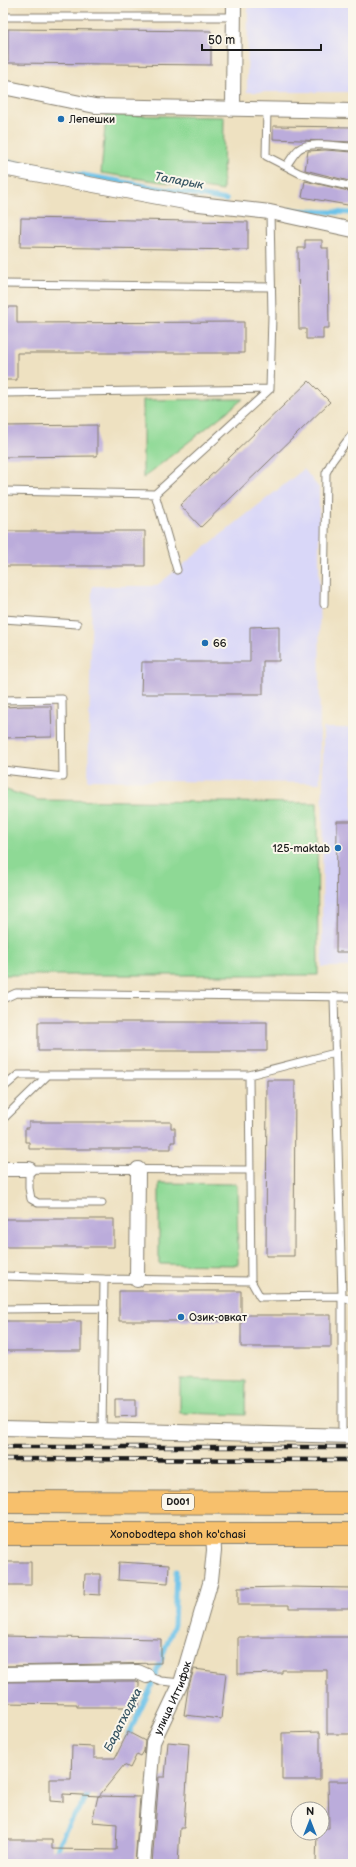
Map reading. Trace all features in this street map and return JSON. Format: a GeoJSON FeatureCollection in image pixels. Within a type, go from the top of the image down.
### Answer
{"type":"FeatureCollection","features":[{"type":"Feature","properties":{"kind":"highway","name":"D001"},"geometry":{"type":"LineString","coordinates":[[3,1502],[353,1503]]}},
{"type":"Feature","properties":{"kind":"highway","name":"Xonobodtepa shoh ko'chasi"},"geometry":{"type":"LineString","coordinates":[[3,1534],[353,1534]]}},
{"type":"Feature","properties":{"kind":"street"},"geometry":{"type":"LineString","coordinates":[[233,107],[234,10]]}},
{"type":"Feature","properties":{"kind":"street"},"geometry":{"type":"LineString","coordinates":[[3,87],[95,106],[233,107],[353,111]]}},
{"type":"Feature","properties":{"kind":"street"},"geometry":{"type":"LineString","coordinates":[[3,168],[190,203],[270,212],[353,230]]}},
{"type":"Feature","properties":{"kind":"street"},"geometry":{"type":"LineString","coordinates":[[3,1168],[29,1169]]}},
{"type":"Feature","properties":{"kind":"street"},"geometry":{"type":"LineString","coordinates":[[137,1280],[138,1169]]}},
{"type":"Feature","properties":{"kind":"street"},"geometry":{"type":"LineString","coordinates":[[3,1428],[347,1436]]}},
{"type":"Feature","properties":{"kind":"street","name":"улица Иттифок"},"geometry":{"type":"LineString","coordinates":[[143,1864],[153,1742],[181,1683],[211,1580],[214,1550],[213,1534]]}},
{"type":"Feature","properties":{"kind":"street"},"geometry":{"type":"LineString","coordinates":[[3,1674],[138,1672],[147,1676]]}},
{"type":"Feature","properties":{"kind":"lane"},"geometry":{"type":"LineString","coordinates":[[3,17],[234,10]]}},
{"type":"Feature","properties":{"kind":"lane"},"geometry":{"type":"LineString","coordinates":[[267,109],[266,156],[313,178],[353,187]]}},
{"type":"Feature","properties":{"kind":"lane"},"geometry":{"type":"LineString","coordinates":[[286,166],[299,149],[306,146],[353,147]]}},
{"type":"Feature","properties":{"kind":"lane"},"geometry":{"type":"LineString","coordinates":[[3,491],[155,494],[270,389],[270,212]]}},
{"type":"Feature","properties":{"kind":"lane"},"geometry":{"type":"LineString","coordinates":[[3,284],[271,287]]}},
{"type":"Feature","properties":{"kind":"lane"},"geometry":{"type":"LineString","coordinates":[[3,393],[270,389]]}},
{"type":"Feature","properties":{"kind":"lane"},"geometry":{"type":"LineString","coordinates":[[324,604],[326,473],[332,461],[353,433]]}},
{"type":"Feature","properties":{"kind":"lane"},"geometry":{"type":"LineString","coordinates":[[155,494],[177,570]]}},
{"type":"Feature","properties":{"kind":"lane"},"geometry":{"type":"LineString","coordinates":[[3,619],[77,624]]}},
{"type":"Feature","properties":{"kind":"lane"},"geometry":{"type":"LineString","coordinates":[[3,700],[62,699],[63,777],[3,770]]}},
{"type":"Feature","properties":{"kind":"lane"},"geometry":{"type":"LineString","coordinates":[[3,999],[16,993],[353,997]]}},
{"type":"Feature","properties":{"kind":"lane"},"geometry":{"type":"LineString","coordinates":[[334,997],[347,1436]]}},
{"type":"Feature","properties":{"kind":"lane"},"geometry":{"type":"LineString","coordinates":[[3,1088],[18,1075],[250,1075],[335,1053]]}},
{"type":"Feature","properties":{"kind":"lane"},"geometry":{"type":"LineString","coordinates":[[250,1075],[251,1281],[260,1297],[342,1296],[353,1301]]}},
{"type":"Feature","properties":{"kind":"lane"},"geometry":{"type":"LineString","coordinates":[[3,1119],[47,1076]]}},
{"type":"Feature","properties":{"kind":"lane"},"geometry":{"type":"LineString","coordinates":[[102,1203],[38,1203],[31,1199],[29,1188],[29,1169],[250,1170]]}},
{"type":"Feature","properties":{"kind":"lane"},"geometry":{"type":"LineString","coordinates":[[3,1276],[137,1280],[251,1281]]}},
{"type":"Feature","properties":{"kind":"lane"},"geometry":{"type":"LineString","coordinates":[[102,1431],[104,1279]]}},
{"type":"Feature","properties":{"kind":"lane"},"geometry":{"type":"LineString","coordinates":[[3,1309],[104,1308]]}},
{"type":"Feature","properties":{"kind":"lane"},"geometry":{"type":"LineString","coordinates":[[147,1676],[181,1683]]}},
{"type":"Feature","properties":{"kind":"shaded area"},"geometry":{"type":"Polygon","coordinates":[[[248,3],[353,3],[353,92],[247,92],[248,3]]]}},
{"type":"Feature","properties":{"kind":"shaded area","name":"66"},"geometry":{"type":"Polygon","coordinates":[[[304,469],[319,488],[320,783],[88,780],[92,586],[156,586],[304,469]]]}},
{"type":"Feature","properties":{"kind":"shaded area","name":"125-maktab"},"geometry":{"type":"Polygon","coordinates":[[[323,728],[353,728],[353,967],[322,967],[323,728]]]}},
{"type":"Feature","properties":{"kind":"green space"},"geometry":{"type":"Polygon","coordinates":[[[106,115],[224,117],[223,191],[101,173],[106,115]]]}},
{"type":"Feature","properties":{"kind":"green space"},"geometry":{"type":"Polygon","coordinates":[[[243,399],[143,478],[143,400],[243,399]]]}},
{"type":"Feature","properties":{"kind":"green space"},"geometry":{"type":"Polygon","coordinates":[[[3,789],[38,800],[317,803],[318,975],[3,975],[3,789]]]}},
{"type":"Feature","properties":{"kind":"green space"},"geometry":{"type":"Polygon","coordinates":[[[159,1183],[237,1184],[238,1265],[159,1264],[159,1183]]]}},
{"type":"Feature","properties":{"kind":"green space"},"geometry":{"type":"Polygon","coordinates":[[[180,1379],[246,1381],[245,1415],[180,1413],[180,1379]]]}},
{"type":"Feature","properties":{"kind":"building"},"geometry":{"type":"Polygon","coordinates":[[[8,29],[211,31],[211,65],[8,63],[8,29]]]}},
{"type":"Feature","properties":{"kind":"building"},"geometry":{"type":"Polygon","coordinates":[[[273,126],[353,127],[353,142],[273,139],[273,126]]]}},
{"type":"Feature","properties":{"kind":"building"},"geometry":{"type":"Polygon","coordinates":[[[325,150],[353,152],[353,182],[305,170],[308,151],[325,150]]]}},
{"type":"Feature","properties":{"kind":"building"},"geometry":{"type":"Polygon","coordinates":[[[305,181],[353,192],[353,206],[302,197],[305,181]]]}},
{"type":"Feature","properties":{"kind":"building"},"geometry":{"type":"Polygon","coordinates":[[[21,218],[248,222],[248,250],[20,247],[21,218]]]}},
{"type":"Feature","properties":{"kind":"building"},"geometry":{"type":"Polygon","coordinates":[[[305,240],[322,240],[322,248],[328,248],[329,328],[323,328],[323,339],[306,339],[306,329],[299,329],[298,248],[305,248],[305,240]]]}},
{"type":"Feature","properties":{"kind":"building"},"geometry":{"type":"Polygon","coordinates":[[[3,307],[17,307],[17,323],[244,322],[244,353],[17,353],[17,380],[3,380],[3,307]]]}},
{"type":"Feature","properties":{"kind":"building"},"geometry":{"type":"Polygon","coordinates":[[[309,381],[330,402],[201,527],[180,505],[309,381]]]}},
{"type":"Feature","properties":{"kind":"building"},"geometry":{"type":"Polygon","coordinates":[[[97,425],[97,456],[3,457],[3,426],[97,425]]]}},
{"type":"Feature","properties":{"kind":"building"},"geometry":{"type":"Polygon","coordinates":[[[3,531],[145,531],[145,566],[3,566],[3,531]]]}},
{"type":"Feature","properties":{"kind":"building"},"geometry":{"type":"Polygon","coordinates":[[[279,626],[279,661],[263,661],[263,694],[141,694],[142,662],[250,662],[250,627],[279,626]]]}},
{"type":"Feature","properties":{"kind":"building"},"geometry":{"type":"Polygon","coordinates":[[[51,706],[52,737],[3,738],[3,707],[51,706]]]}},
{"type":"Feature","properties":{"kind":"building"},"geometry":{"type":"Polygon","coordinates":[[[337,821],[353,821],[353,952],[336,952],[337,821]]]}},
{"type":"Feature","properties":{"kind":"building"},"geometry":{"type":"Polygon","coordinates":[[[38,1022],[267,1022],[267,1051],[38,1051],[38,1022]]]}},
{"type":"Feature","properties":{"kind":"building"},"geometry":{"type":"Polygon","coordinates":[[[267,1080],[295,1080],[294,1256],[266,1256],[267,1080]]]}},
{"type":"Feature","properties":{"kind":"building"},"geometry":{"type":"Polygon","coordinates":[[[29,1122],[171,1122],[171,1128],[175,1128],[175,1142],[171,1142],[171,1149],[29,1149],[29,1142],[25,1142],[25,1128],[29,1128],[29,1122]]]}},
{"type":"Feature","properties":{"kind":"building"},"geometry":{"type":"Polygon","coordinates":[[[3,1219],[114,1219],[114,1247],[3,1247],[3,1219]]]}},
{"type":"Feature","properties":{"kind":"building"},"geometry":{"type":"Polygon","coordinates":[[[119,1291],[241,1291],[241,1321],[119,1321],[119,1291]]]}},
{"type":"Feature","properties":{"kind":"building"},"geometry":{"type":"Polygon","coordinates":[[[241,1315],[331,1315],[331,1347],[241,1347],[241,1315]]]}},
{"type":"Feature","properties":{"kind":"building"},"geometry":{"type":"Polygon","coordinates":[[[3,1321],[81,1321],[81,1351],[3,1351],[3,1321]]]}},
{"type":"Feature","properties":{"kind":"building"},"geometry":{"type":"Polygon","coordinates":[[[115,1399],[136,1399],[136,1416],[115,1417],[115,1399]]]}},
{"type":"Feature","properties":{"kind":"building"},"geometry":{"type":"Polygon","coordinates":[[[3,1562],[31,1562],[31,1585],[3,1585],[3,1562]]]}},
{"type":"Feature","properties":{"kind":"building"},"geometry":{"type":"Polygon","coordinates":[[[119,1562],[169,1565],[168,1583],[118,1580],[119,1562]]]}},
{"type":"Feature","properties":{"kind":"building"},"geometry":{"type":"Polygon","coordinates":[[[85,1574],[100,1574],[100,1595],[84,1594],[85,1574]]]}},
{"type":"Feature","properties":{"kind":"building"},"geometry":{"type":"Polygon","coordinates":[[[238,1588],[353,1588],[353,1608],[289,1608],[289,1605],[238,1605],[238,1588]]]}},
{"type":"Feature","properties":{"kind":"building"},"geometry":{"type":"Polygon","coordinates":[[[3,1636],[161,1639],[161,1663],[3,1666],[3,1636]]]}},
{"type":"Feature","properties":{"kind":"building"},"geometry":{"type":"Polygon","coordinates":[[[238,1637],[353,1637],[353,1734],[327,1734],[327,1670],[282,1670],[282,1673],[238,1674],[238,1637]]]}},
{"type":"Feature","properties":{"kind":"building"},"geometry":{"type":"Polygon","coordinates":[[[194,1669],[226,1673],[221,1719],[184,1715],[188,1689],[194,1669]]]}},
{"type":"Feature","properties":{"kind":"building"},"geometry":{"type":"Polygon","coordinates":[[[3,1682],[139,1682],[139,1707],[77,1707],[77,1704],[3,1703],[3,1682]]]}},
{"type":"Feature","properties":{"kind":"building"},"geometry":{"type":"Polygon","coordinates":[[[128,1732],[145,1741],[144,1751],[141,1756],[137,1754],[130,1768],[124,1765],[99,1796],[63,1794],[63,1802],[50,1801],[50,1779],[71,1779],[72,1746],[94,1747],[94,1758],[115,1758],[128,1732]]]}},
{"type":"Feature","properties":{"kind":"building"},"geometry":{"type":"Polygon","coordinates":[[[320,1732],[320,1780],[282,1780],[282,1733],[320,1732]]]}},
{"type":"Feature","properties":{"kind":"building"},"geometry":{"type":"Polygon","coordinates":[[[168,1742],[189,1744],[184,1828],[180,1828],[178,1864],[152,1864],[159,1777],[165,1777],[168,1742]]]}},
{"type":"Feature","properties":{"kind":"building"},"geometry":{"type":"Polygon","coordinates":[[[328,1781],[353,1781],[353,1864],[316,1864],[317,1841],[330,1841],[330,1801],[328,1801],[328,1781]]]}},
{"type":"Feature","properties":{"kind":"building"},"geometry":{"type":"Polygon","coordinates":[[[98,1796],[140,1797],[135,1864],[3,1864],[3,1840],[52,1840],[52,1849],[116,1850],[117,1824],[92,1822],[98,1796]]]}},
{"type":"Feature","properties":{"kind":"waterway","name":"Таларык"},"geometry":{"type":"LineString","coordinates":[[3,161],[227,200]]}},
{"type":"Feature","properties":{"kind":"waterway","name":"Таларык"},"geometry":{"type":"LineString","coordinates":[[290,210],[353,213]]}},
{"type":"Feature","properties":{"kind":"waterway","name":"Баратходжа"},"geometry":{"type":"LineString","coordinates":[[127,1738],[149,1692],[174,1625],[176,1571]]}},
{"type":"Feature","properties":{"kind":"waterway","name":"Баратходжа"},"geometry":{"type":"LineString","coordinates":[[50,1864],[69,1823],[92,1790]]}},
{"type":"Feature","properties":{"kind":"railway"},"geometry":{"type":"LineString","coordinates":[[3,1447],[353,1447]]}},
{"type":"Feature","properties":{"kind":"railway"},"geometry":{"type":"LineString","coordinates":[[3,1459],[353,1460]]}},
{"type":"Feature","properties":{"kind":"place","name":"Лепешки"},"geometry":{"type":"Point","coordinates":[61,119]}},
{"type":"Feature","properties":{"kind":"place","name":"66"},"geometry":{"type":"Point","coordinates":[205,643]}},
{"type":"Feature","properties":{"kind":"place","name":"125-maktab"},"geometry":{"type":"Point","coordinates":[338,848]}},
{"type":"Feature","properties":{"kind":"place","name":"Озик-овкат"},"geometry":{"type":"Point","coordinates":[181,1317]}}]}
